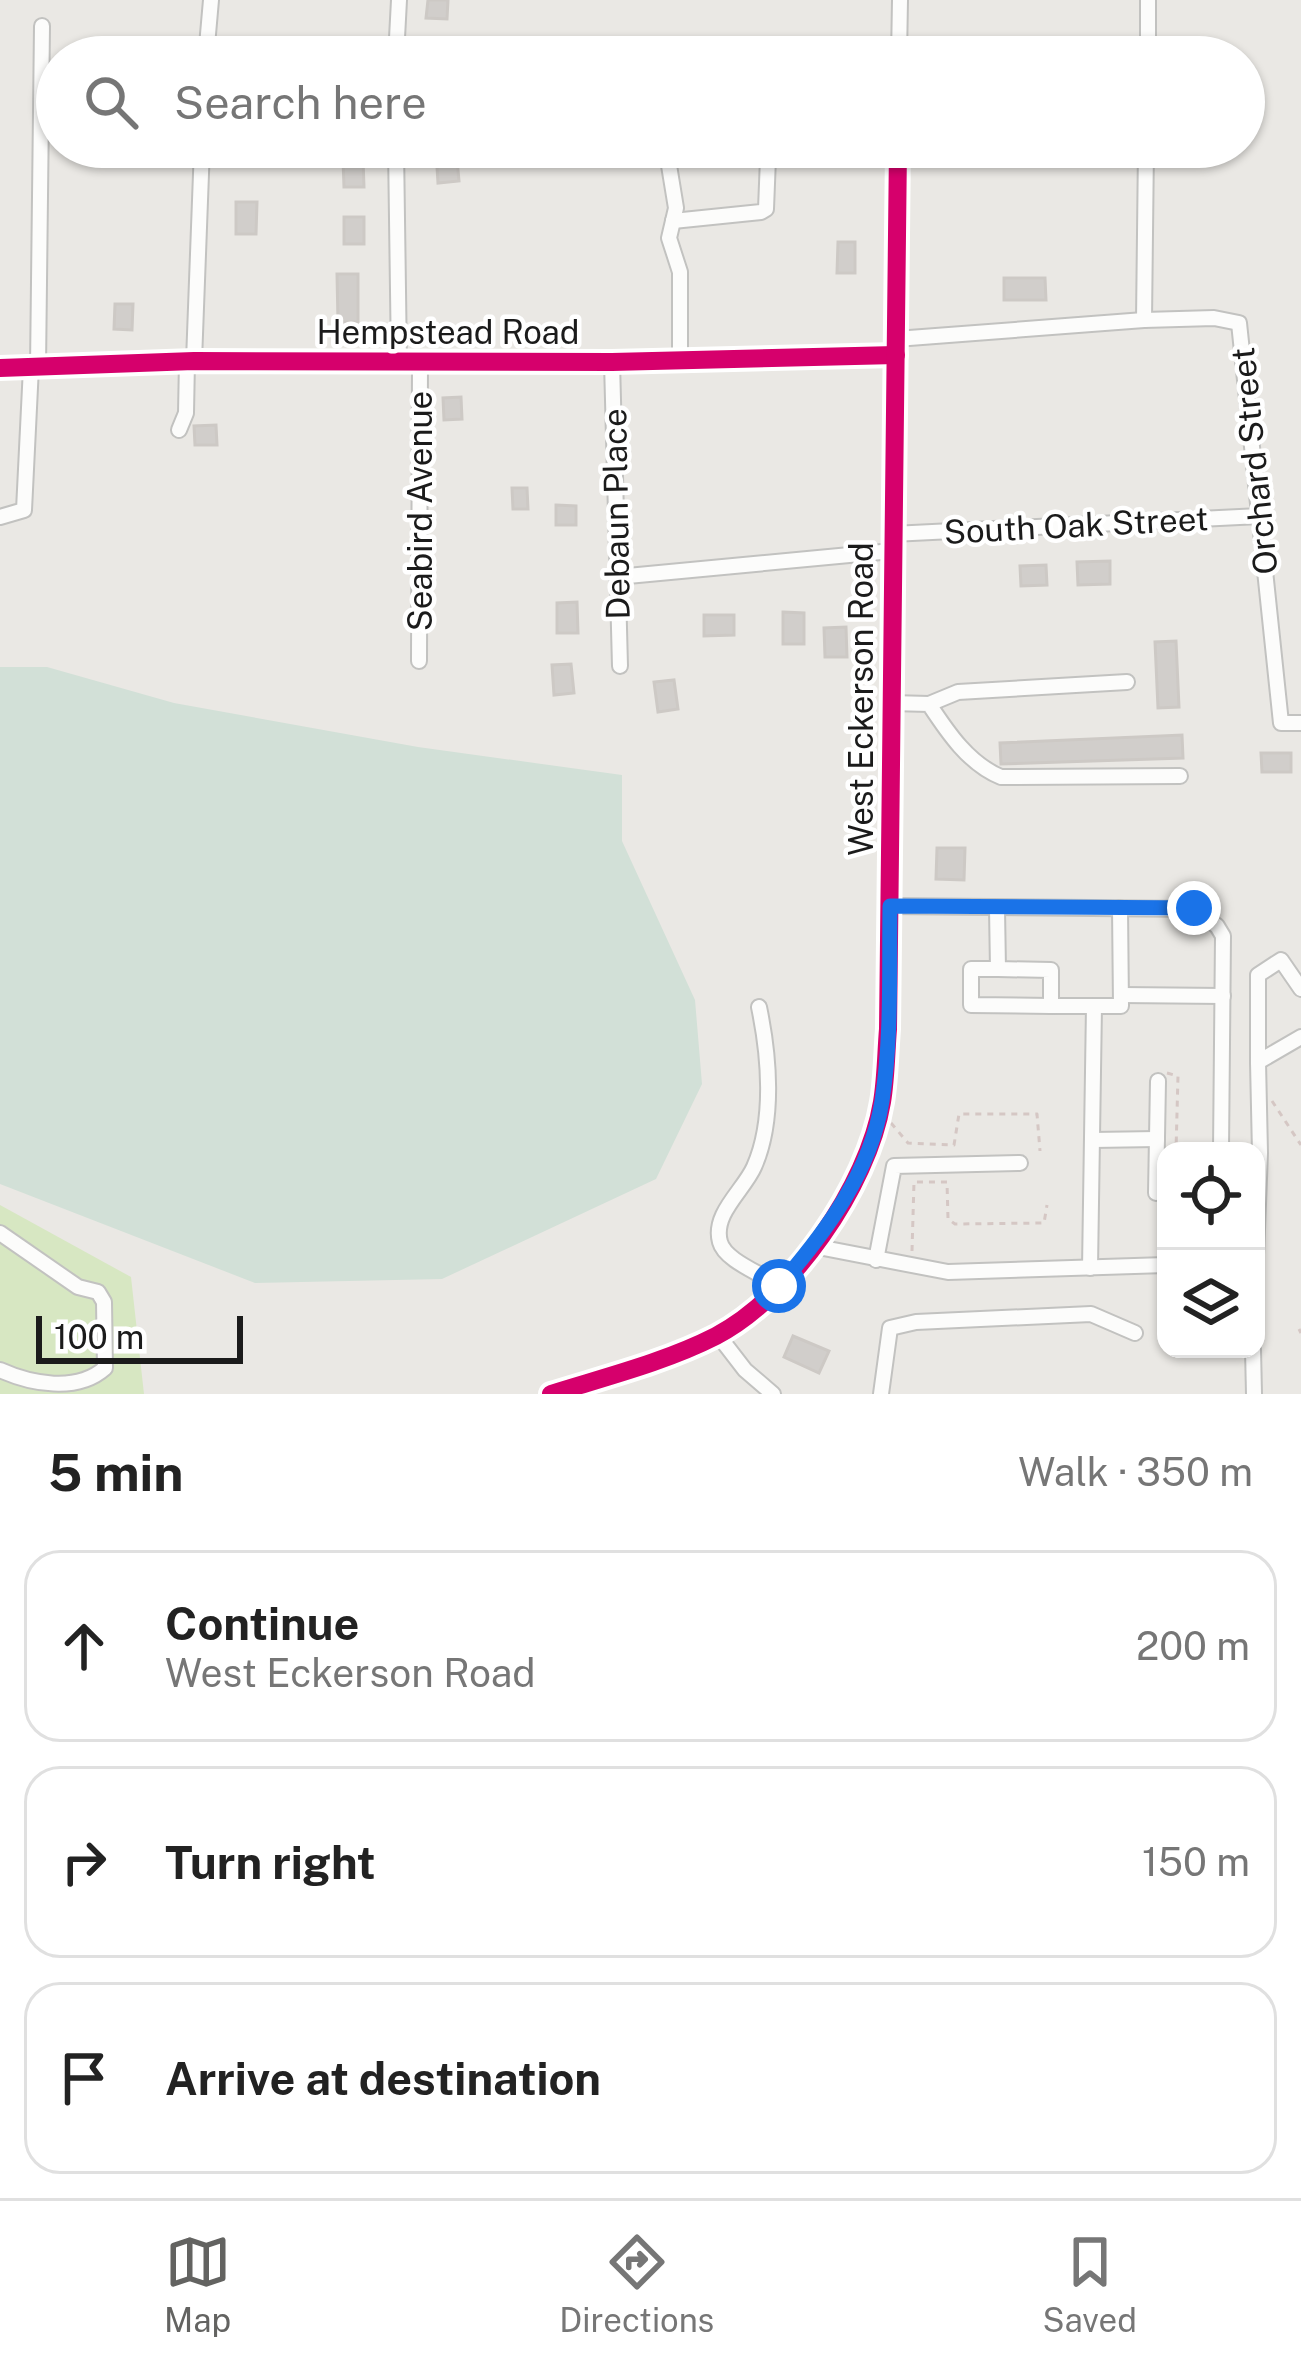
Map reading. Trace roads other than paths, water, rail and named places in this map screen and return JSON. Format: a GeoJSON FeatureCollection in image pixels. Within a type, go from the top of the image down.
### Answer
{"type":"FeatureCollection","features":[{"type":"Feature","properties":{"kind":"street"},"geometry":{"type":"LineString","coordinates":[[208,36],[212,0]]}},
{"type":"Feature","properties":{"kind":"street"},"geometry":{"type":"LineString","coordinates":[[398,36],[399,0]]}},
{"type":"Feature","properties":{"kind":"street"},"geometry":{"type":"LineString","coordinates":[[899,0],[899,36]]}},
{"type":"Feature","properties":{"kind":"street"},"geometry":{"type":"LineString","coordinates":[[1148,0],[1148,36]]}},
{"type":"Feature","properties":{"kind":"street"},"geometry":{"type":"LineString","coordinates":[[42,26],[42,36]]}},
{"type":"Feature","properties":{"kind":"street"},"geometry":{"type":"LineString","coordinates":[[0,517],[24,510],[43,168]]}},
{"type":"Feature","properties":{"kind":"street"},"geometry":{"type":"LineString","coordinates":[[179,430],[187,413],[201,168]]}},
{"type":"Feature","properties":{"kind":"street"},"geometry":{"type":"LineString","coordinates":[[396,168],[399,362]]}},
{"type":"Feature","properties":{"kind":"street"},"geometry":{"type":"LineString","coordinates":[[669,168],[676,208],[669,238],[680,272],[680,359]]}},
{"type":"Feature","properties":{"kind":"street"},"geometry":{"type":"LineString","coordinates":[[673,221],[761,212],[766,208],[768,168]]}},
{"type":"Feature","properties":{"kind":"street","name":"West Eckerson Road"},"geometry":{"type":"LineString","coordinates":[[551,1394],[718,1335],[779,1286],[814,1246],[848,1195],[882,1105],[888,1029],[898,168]]}},
{"type":"Feature","properties":{"kind":"street"},"geometry":{"type":"LineString","coordinates":[[1144,320],[1146,168]]}},
{"type":"Feature","properties":{"kind":"street","name":"Hempstead Road"},"geometry":{"type":"LineString","coordinates":[[0,368],[190,361],[612,362],[896,347],[1144,320]]}},
{"type":"Feature","properties":{"kind":"street","name":"Orchard Street"},"geometry":{"type":"LineString","coordinates":[[1144,320],[1239,322],[1281,723],[1301,723]]}},
{"type":"Feature","properties":{"kind":"street","name":"Seabird Avenue"},"geometry":{"type":"LineString","coordinates":[[419,661],[420,362]]}},
{"type":"Feature","properties":{"kind":"street","name":"Debaun Place"},"geometry":{"type":"LineString","coordinates":[[612,362],[620,666]]}},
{"type":"Feature","properties":{"kind":"street","name":"South Oak Street"},"geometry":{"type":"LineString","coordinates":[[617,578],[892,543],[1260,516]]}},
{"type":"Feature","properties":{"kind":"street"},"geometry":{"type":"LineString","coordinates":[[891,703],[929,704],[958,692],[1127,682]]}},
{"type":"Feature","properties":{"kind":"street"},"geometry":{"type":"LineString","coordinates":[[929,704],[947,732],[983,770],[1001,777],[1180,776]]}},
{"type":"Feature","properties":{"kind":"street"},"geometry":{"type":"LineString","coordinates":[[890,906],[1194,908],[1223,936],[1221,1142]]}},
{"type":"Feature","properties":{"kind":"street"},"geometry":{"type":"LineString","coordinates":[[1051,1006],[1051,970],[971,969],[971,1005],[1051,1006],[1121,1006],[1120,908]]}},
{"type":"Feature","properties":{"kind":"street"},"geometry":{"type":"LineString","coordinates":[[997,909],[998,969]]}},
{"type":"Feature","properties":{"kind":"street"},"geometry":{"type":"LineString","coordinates":[[1256,1250],[1261,1153],[1258,975],[1281,960],[1301,988]]}},
{"type":"Feature","properties":{"kind":"street"},"geometry":{"type":"LineString","coordinates":[[1121,995],[1223,996]]}},
{"type":"Feature","properties":{"kind":"street"},"geometry":{"type":"LineString","coordinates":[[1090,1268],[1094,1006]]}},
{"type":"Feature","properties":{"kind":"street"},"geometry":{"type":"LineString","coordinates":[[759,1007],[766,1063],[763,1135],[754,1167],[723,1214],[718,1234],[725,1252],[779,1286]]}},
{"type":"Feature","properties":{"kind":"street"},"geometry":{"type":"LineString","coordinates":[[1258,1063],[1301,1037]]}},
{"type":"Feature","properties":{"kind":"street"},"geometry":{"type":"LineString","coordinates":[[1156,1193],[1160,1077]]}},
{"type":"Feature","properties":{"kind":"street"},"geometry":{"type":"LineString","coordinates":[[1093,1140],[1157,1139]]}},
{"type":"Feature","properties":{"kind":"street"},"geometry":{"type":"LineString","coordinates":[[876,1260],[895,1166],[1019,1163]]}},
{"type":"Feature","properties":{"kind":"street"},"geometry":{"type":"LineString","coordinates":[[0,1233],[78,1287],[98,1292],[105,1311],[105,1368],[101,1373],[49,1384],[25,1381],[0,1370]]}},
{"type":"Feature","properties":{"kind":"street"},"geometry":{"type":"LineString","coordinates":[[814,1246],[948,1271],[1157,1265]]}},
{"type":"Feature","properties":{"kind":"street"},"geometry":{"type":"LineString","coordinates":[[881,1394],[890,1328],[916,1322],[1091,1314],[1136,1333]]}},
{"type":"Feature","properties":{"kind":"street"},"geometry":{"type":"LineString","coordinates":[[718,1335],[745,1370],[773,1394]]}},
{"type":"Feature","properties":{"kind":"street"},"geometry":{"type":"LineString","coordinates":[[1253,1358],[1254,1394]]}}]}
